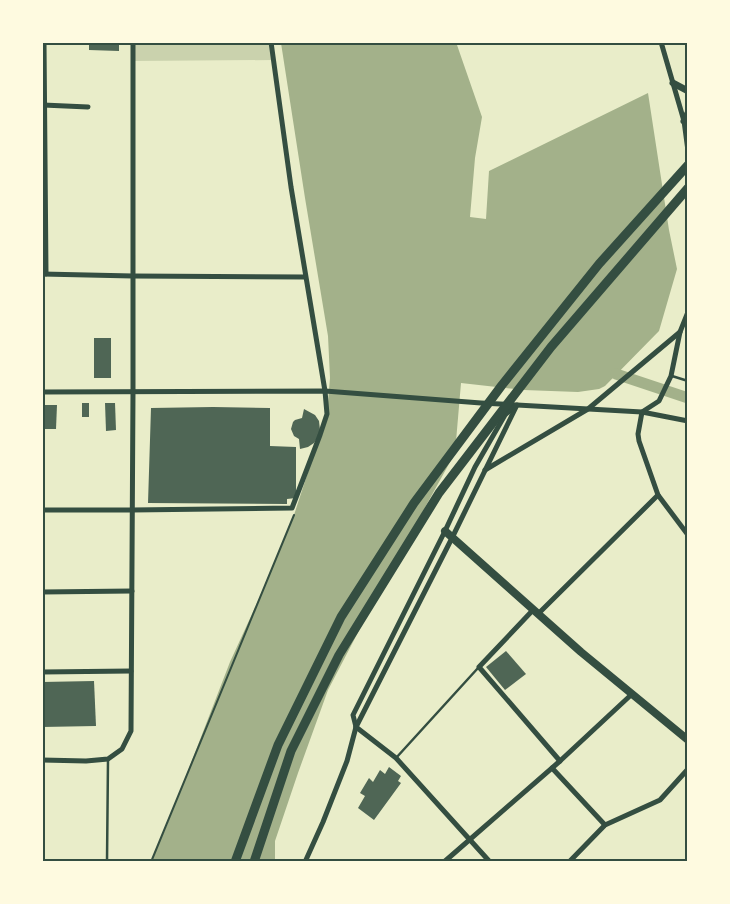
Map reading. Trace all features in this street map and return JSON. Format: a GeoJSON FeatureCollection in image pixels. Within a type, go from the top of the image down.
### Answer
{"type":"FeatureCollection","features":[{"type":"Feature","properties":{"kind":"highway"},"geometry":{"type":"LineString","coordinates":[[235,862],[278,745],[332,634],[414,503],[502,384],[598,264],[688,165]]}},
{"type":"Feature","properties":{"kind":"highway"},"geometry":{"type":"LineString","coordinates":[[254,862],[291,751],[339,655],[439,493],[551,347],[688,188]]}},
{"type":"Feature","properties":{"kind":"main road"},"geometry":{"type":"LineString","coordinates":[[445,532],[581,652],[688,740]]}},
{"type":"Feature","properties":{"kind":"street"},"geometry":{"type":"LineString","coordinates":[[44,42],[44,274],[305,277]]}},
{"type":"Feature","properties":{"kind":"street"},"geometry":{"type":"LineString","coordinates":[[42,760],[86,761],[108,759],[122,749],[131,731],[133,42]]}},
{"type":"Feature","properties":{"kind":"street"},"geometry":{"type":"LineString","coordinates":[[42,510],[292,508],[327,414],[325,391],[291,187],[271,42]]}},
{"type":"Feature","properties":{"kind":"street"},"geometry":{"type":"LineString","coordinates":[[661,42],[686,121],[688,151]]}},
{"type":"Feature","properties":{"kind":"street"},"geometry":{"type":"LineString","coordinates":[[673,84],[688,91]]}},
{"type":"Feature","properties":{"kind":"street"},"geometry":{"type":"LineString","coordinates":[[44,105],[88,107]]}},
{"type":"Feature","properties":{"kind":"street"},"geometry":{"type":"LineString","coordinates":[[686,121],[688,113]]}},
{"type":"Feature","properties":{"kind":"street"},"geometry":{"type":"LineString","coordinates":[[688,312],[680,332],[671,376],[659,401],[642,412],[638,434],[638,441],[658,495],[688,535]]}},
{"type":"Feature","properties":{"kind":"street"},"geometry":{"type":"LineString","coordinates":[[485,470],[588,409],[680,332]]}},
{"type":"Feature","properties":{"kind":"street"},"geometry":{"type":"LineString","coordinates":[[42,392],[325,391],[481,403],[642,412],[688,421]]}},
{"type":"Feature","properties":{"kind":"street"},"geometry":{"type":"LineString","coordinates":[[304,862],[324,822],[346,762],[356,727],[517,405]]}},
{"type":"Feature","properties":{"kind":"street"},"geometry":{"type":"LineString","coordinates":[[490,862],[396,758],[356,727],[353,716],[445,532],[475,467],[505,415],[517,405]]}},
{"type":"Feature","properties":{"kind":"street"},"geometry":{"type":"LineString","coordinates":[[560,761],[479,667],[658,495]]}},
{"type":"Feature","properties":{"kind":"street"},"geometry":{"type":"LineString","coordinates":[[42,592],[132,591]]}},
{"type":"Feature","properties":{"kind":"street"},"geometry":{"type":"LineString","coordinates":[[42,672],[131,671]]}},
{"type":"Feature","properties":{"kind":"street"},"geometry":{"type":"LineString","coordinates":[[444,862],[560,761],[632,694]]}},
{"type":"Feature","properties":{"kind":"street"},"geometry":{"type":"LineString","coordinates":[[552,768],[605,825]]}},
{"type":"Feature","properties":{"kind":"street"},"geometry":{"type":"LineString","coordinates":[[569,862],[605,825],[660,800],[688,769]]}},
{"type":"Feature","properties":{"kind":"lane"},"geometry":{"type":"LineString","coordinates":[[671,376],[688,381]]}},
{"type":"Feature","properties":{"kind":"lane"},"geometry":{"type":"LineString","coordinates":[[396,758],[479,667]]}},
{"type":"Feature","properties":{"kind":"lane"},"geometry":{"type":"LineString","coordinates":[[108,759],[108,862]]}},
{"type":"Feature","properties":{"kind":"path"},"geometry":{"type":"LineString","coordinates":[[151,862],[294,515],[292,508]]}},
{"type":"Feature","properties":{"kind":"shaded area"},"geometry":{"type":"Polygon","coordinates":[[[448,42],[448,44],[457,45],[482,117],[475,158],[470,217],[486,219],[489,171],[648,93],[669,230],[677,269],[659,331],[605,386],[599,389],[578,392],[524,390],[461,383],[455,453],[391,569],[328,690],[275,841],[275,861],[151,862],[230,662],[294,515],[327,414],[330,378],[328,336],[281,43],[448,42]]]}},
{"type":"Feature","properties":{"kind":"shaded area"},"geometry":{"type":"Polygon","coordinates":[[[132,43],[270,43],[273,60],[133,61],[132,43]]]}},
{"type":"Feature","properties":{"kind":"building"},"geometry":{"type":"Polygon","coordinates":[[[89,42],[119,42],[119,51],[89,50],[89,42]]]}},
{"type":"Feature","properties":{"kind":"building"},"geometry":{"type":"Polygon","coordinates":[[[94,338],[111,338],[111,378],[94,378],[94,338]]]}},
{"type":"Feature","properties":{"kind":"building"},"geometry":{"type":"Polygon","coordinates":[[[82,403],[89,403],[89,417],[82,417],[82,403]]]}},
{"type":"Feature","properties":{"kind":"building"},"geometry":{"type":"Polygon","coordinates":[[[105,403],[115,403],[116,430],[106,431],[105,403]]]}},
{"type":"Feature","properties":{"kind":"building"},"geometry":{"type":"Polygon","coordinates":[[[42,405],[57,405],[56,429],[42,429],[42,405]]]}},
{"type":"Feature","properties":{"kind":"building"},"geometry":{"type":"Polygon","coordinates":[[[151,408],[270,408],[270,446],[296,447],[296,498],[287,499],[287,504],[148,503],[151,408]]]}},
{"type":"Feature","properties":{"kind":"building"},"geometry":{"type":"Polygon","coordinates":[[[304,409],[315,415],[319,421],[320,430],[314,443],[300,449],[299,439],[294,436],[291,429],[295,420],[302,418],[304,409]]]}},
{"type":"Feature","properties":{"kind":"building"},"geometry":{"type":"Polygon","coordinates":[[[506,651],[526,674],[505,690],[486,667],[506,651]]]}},
{"type":"Feature","properties":{"kind":"building"},"geometry":{"type":"Polygon","coordinates":[[[94,681],[96,726],[42,727],[42,682],[94,681]]]}},
{"type":"Feature","properties":{"kind":"building"},"geometry":{"type":"Polygon","coordinates":[[[389,767],[401,776],[398,781],[401,783],[374,820],[358,808],[365,796],[360,793],[369,778],[373,782],[380,770],[385,774],[389,767]]]}},
{"type":"Feature","properties":{"kind":"waterway"},"geometry":{"type":"LineString","coordinates":[[616,374],[688,398]]}}]}
